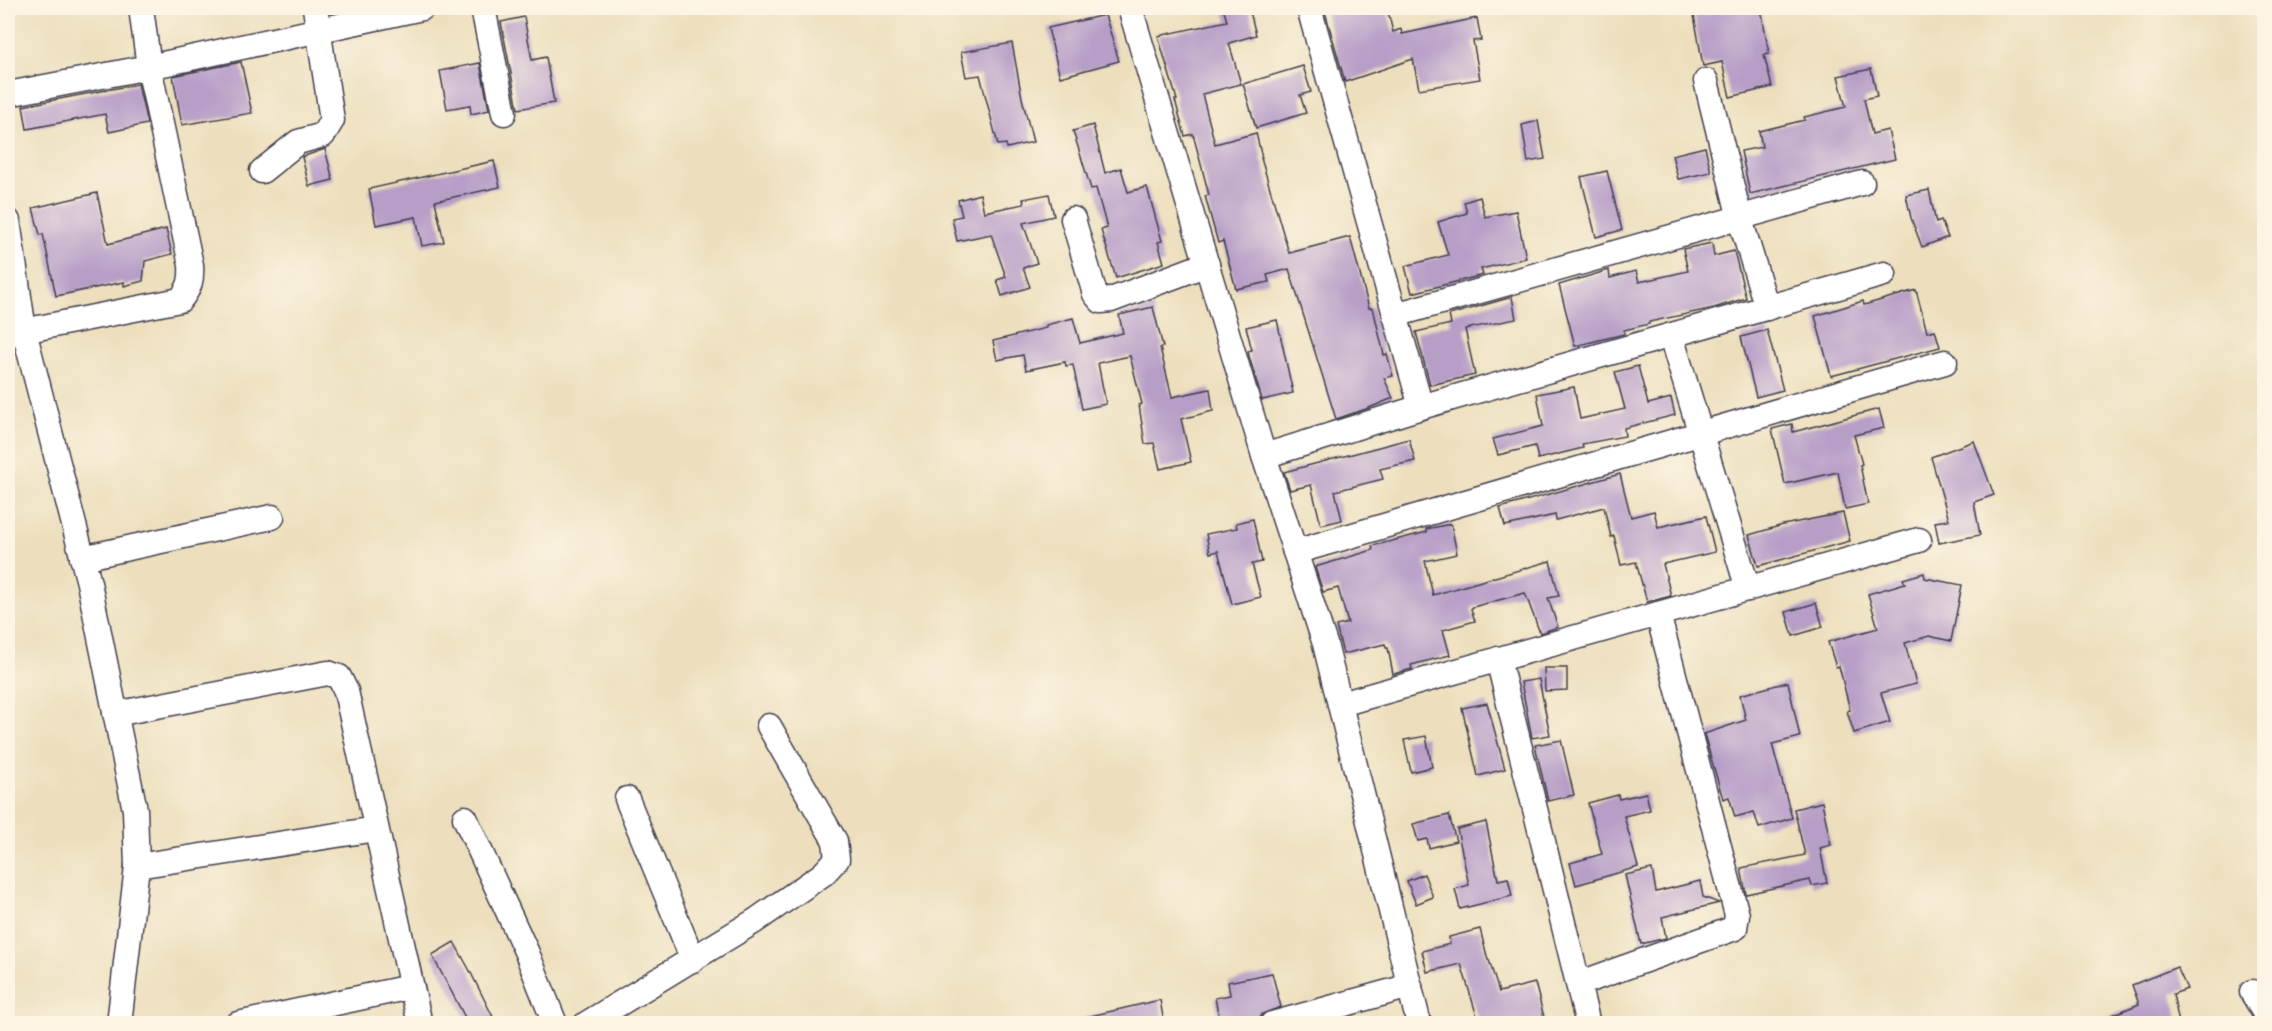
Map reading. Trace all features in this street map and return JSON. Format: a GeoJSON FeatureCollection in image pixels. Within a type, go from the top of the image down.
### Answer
{"type":"FeatureCollection","features":[{"type":"Feature","properties":{"kind":"street"},"geometry":{"type":"LineString","coordinates":[[16,332],[180,300],[192,280],[191,265],[149,67],[141,8]]}},
{"type":"Feature","properties":{"kind":"street"},"geometry":{"type":"LineString","coordinates":[[8,94],[149,67],[317,19],[422,8]]}},
{"type":"Feature","properties":{"kind":"street"},"geometry":{"type":"LineString","coordinates":[[483,8],[504,113]]}},
{"type":"Feature","properties":{"kind":"street"},"geometry":{"type":"LineString","coordinates":[[1130,8],[1264,456],[1309,590],[1341,704],[1419,1023]]}},
{"type":"Feature","properties":{"kind":"street"},"geometry":{"type":"LineString","coordinates":[[1309,8],[1421,407]]}},
{"type":"Feature","properties":{"kind":"street"},"geometry":{"type":"LineString","coordinates":[[262,171],[298,142],[323,135],[332,120],[317,19]]}},
{"type":"Feature","properties":{"kind":"street"},"geometry":{"type":"LineString","coordinates":[[1706,81],[1740,219],[1767,308]]}},
{"type":"Feature","properties":{"kind":"street"},"geometry":{"type":"LineString","coordinates":[[1395,315],[1862,183]]}},
{"type":"Feature","properties":{"kind":"street"},"geometry":{"type":"LineString","coordinates":[[1073,219],[1095,294],[1101,301],[1112,300],[1207,264]]}},
{"type":"Feature","properties":{"kind":"street"},"geometry":{"type":"LineString","coordinates":[[8,221],[16,332],[82,558],[135,810],[137,866],[119,1023]]}},
{"type":"Feature","properties":{"kind":"street"},"geometry":{"type":"LineString","coordinates":[[1264,456],[1421,407],[1884,274]]}},
{"type":"Feature","properties":{"kind":"street"},"geometry":{"type":"LineString","coordinates":[[1671,336],[1748,589]]}},
{"type":"Feature","properties":{"kind":"street"},"geometry":{"type":"LineString","coordinates":[[1295,552],[1945,362]]}},
{"type":"Feature","properties":{"kind":"street"},"geometry":{"type":"LineString","coordinates":[[82,558],[272,517]]}},
{"type":"Feature","properties":{"kind":"street"},"geometry":{"type":"LineString","coordinates":[[1341,704],[1919,540]]}},
{"type":"Feature","properties":{"kind":"street"},"geometry":{"type":"LineString","coordinates":[[1578,984],[1735,928],[1737,915],[1658,614]]}},
{"type":"Feature","properties":{"kind":"street"},"geometry":{"type":"LineString","coordinates":[[1498,659],[1588,1023]]}},
{"type":"Feature","properties":{"kind":"street"},"geometry":{"type":"LineString","coordinates":[[115,714],[328,673],[339,676],[346,691],[410,987],[420,1023]]}},
{"type":"Feature","properties":{"kind":"street"},"geometry":{"type":"LineString","coordinates":[[586,1023],[755,921],[823,874],[837,859],[835,841],[769,726]]}},
{"type":"Feature","properties":{"kind":"street"},"geometry":{"type":"LineString","coordinates":[[627,799],[693,960]]}},
{"type":"Feature","properties":{"kind":"street"},"geometry":{"type":"LineString","coordinates":[[465,818],[527,953],[555,1023]]}},
{"type":"Feature","properties":{"kind":"street"},"geometry":{"type":"LineString","coordinates":[[137,866],[376,829]]}},
{"type":"Feature","properties":{"kind":"street"},"geometry":{"type":"LineString","coordinates":[[1272,1023],[1410,986]]}},
{"type":"Feature","properties":{"kind":"street"},"geometry":{"type":"LineString","coordinates":[[238,1023],[410,987]]}},
{"type":"Feature","properties":{"kind":"street"},"geometry":{"type":"LineString","coordinates":[[2252,992],[2265,1012]]}},
{"type":"Feature","properties":{"kind":"building"},"geometry":{"type":"Polygon","coordinates":[[[1223,8],[1249,8],[1256,35],[1229,43],[1241,84],[1202,94],[1215,144],[1256,133],[1261,158],[1289,253],[1350,237],[1369,308],[1373,308],[1384,355],[1387,354],[1393,376],[1384,378],[1393,398],[1336,419],[1289,269],[1267,275],[1269,282],[1236,289],[1223,241],[1218,243],[1205,196],[1209,195],[1193,134],[1185,136],[1175,100],[1177,100],[1158,36],[1227,21],[1223,8]]]}},
{"type":"Feature","properties":{"kind":"building"},"geometry":{"type":"Polygon","coordinates":[[[1324,8],[1387,8],[1393,32],[1401,29],[1402,34],[1477,18],[1481,40],[1473,41],[1480,79],[1419,89],[1413,59],[1345,82],[1324,8]]]}},
{"type":"Feature","properties":{"kind":"building"},"geometry":{"type":"Polygon","coordinates":[[[1733,8],[1761,8],[1769,54],[1764,55],[1772,87],[1730,97],[1722,62],[1703,66],[1694,15],[1733,8]]]}},
{"type":"Feature","properties":{"kind":"building"},"geometry":{"type":"Polygon","coordinates":[[[1105,15],[1119,61],[1060,77],[1048,28],[1105,15]]]}},
{"type":"Feature","properties":{"kind":"building"},"geometry":{"type":"Polygon","coordinates":[[[524,17],[532,60],[546,57],[554,103],[518,109],[501,22],[524,17]]]}},
{"type":"Feature","properties":{"kind":"building"},"geometry":{"type":"Polygon","coordinates":[[[1012,43],[1033,142],[1007,148],[1006,144],[998,145],[980,75],[966,77],[961,52],[1012,43]]]}},
{"type":"Feature","properties":{"kind":"building"},"geometry":{"type":"Polygon","coordinates":[[[241,62],[252,113],[182,125],[173,76],[241,62]]]}},
{"type":"Feature","properties":{"kind":"building"},"geometry":{"type":"Polygon","coordinates":[[[480,63],[489,110],[471,114],[470,105],[447,109],[440,71],[480,63]]]}},
{"type":"Feature","properties":{"kind":"building"},"geometry":{"type":"Polygon","coordinates":[[[1303,66],[1311,92],[1300,95],[1306,113],[1256,128],[1243,84],[1303,66]]]}},
{"type":"Feature","properties":{"kind":"building"},"geometry":{"type":"Polygon","coordinates":[[[1871,69],[1877,96],[1864,99],[1872,134],[1888,130],[1895,159],[1750,194],[1741,151],[1762,147],[1759,131],[1846,107],[1838,76],[1871,69]]]}},
{"type":"Feature","properties":{"kind":"building"},"geometry":{"type":"Polygon","coordinates":[[[138,84],[147,124],[109,132],[105,114],[27,129],[23,106],[138,84]]]}},
{"type":"Feature","properties":{"kind":"building"},"geometry":{"type":"Polygon","coordinates":[[[1538,121],[1545,159],[1528,162],[1522,125],[1538,121]]]}},
{"type":"Feature","properties":{"kind":"building"},"geometry":{"type":"Polygon","coordinates":[[[1093,125],[1105,173],[1121,168],[1128,192],[1147,187],[1162,241],[1158,242],[1164,263],[1116,278],[1101,230],[1107,228],[1096,188],[1091,189],[1073,131],[1093,125]]]}},
{"type":"Feature","properties":{"kind":"building"},"geometry":{"type":"Polygon","coordinates":[[[1705,147],[1711,172],[1678,179],[1672,155],[1705,147]]]}},
{"type":"Feature","properties":{"kind":"building"},"geometry":{"type":"Polygon","coordinates":[[[325,149],[333,180],[309,186],[302,157],[325,149]]]}},
{"type":"Feature","properties":{"kind":"building"},"geometry":{"type":"Polygon","coordinates":[[[494,161],[500,187],[435,201],[444,242],[422,246],[416,217],[376,225],[369,189],[494,161]]]}},
{"type":"Feature","properties":{"kind":"building"},"geometry":{"type":"Polygon","coordinates":[[[1607,171],[1622,230],[1596,237],[1581,177],[1607,171]]]}},
{"type":"Feature","properties":{"kind":"building"},"geometry":{"type":"Polygon","coordinates":[[[1929,190],[1936,223],[1941,221],[1948,237],[1922,247],[1911,218],[1906,195],[1929,190]]]}},
{"type":"Feature","properties":{"kind":"building"},"geometry":{"type":"Polygon","coordinates":[[[97,193],[108,244],[166,229],[172,254],[145,261],[143,281],[124,286],[124,282],[56,296],[43,234],[40,235],[33,208],[97,193]]]}},
{"type":"Feature","properties":{"kind":"building"},"geometry":{"type":"Polygon","coordinates":[[[980,194],[984,212],[1024,204],[1023,199],[1049,194],[1054,216],[1023,223],[1037,263],[1023,268],[1030,287],[1002,296],[997,280],[1006,277],[991,234],[957,241],[952,218],[962,216],[958,200],[980,194]]]}},
{"type":"Feature","properties":{"kind":"building"},"geometry":{"type":"Polygon","coordinates":[[[1480,197],[1485,217],[1516,211],[1526,258],[1481,269],[1483,275],[1412,293],[1405,266],[1448,255],[1438,222],[1467,213],[1464,202],[1480,197]]]}},
{"type":"Feature","properties":{"kind":"building"},"geometry":{"type":"Polygon","coordinates":[[[1712,243],[1714,256],[1734,251],[1746,298],[1714,308],[1649,322],[1649,324],[1624,330],[1624,334],[1575,346],[1559,285],[1609,270],[1610,278],[1636,271],[1639,282],[1688,271],[1683,249],[1712,243]]]}},
{"type":"Feature","properties":{"kind":"building"},"geometry":{"type":"Polygon","coordinates":[[[1916,290],[1927,332],[1935,330],[1940,347],[1831,376],[1815,316],[1863,301],[1864,305],[1916,290]]]}},
{"type":"Feature","properties":{"kind":"building"},"geometry":{"type":"Polygon","coordinates":[[[1512,297],[1516,319],[1465,329],[1475,375],[1430,385],[1416,332],[1451,324],[1449,315],[1512,297]]]}},
{"type":"Feature","properties":{"kind":"building"},"geometry":{"type":"Polygon","coordinates":[[[1153,307],[1172,397],[1210,389],[1213,411],[1181,419],[1191,462],[1160,469],[1154,443],[1145,444],[1139,405],[1142,404],[1130,356],[1098,363],[1106,404],[1082,409],[1073,365],[1066,366],[1065,362],[1026,370],[1023,355],[997,360],[993,341],[1046,328],[1046,325],[1073,318],[1080,343],[1123,333],[1119,315],[1153,307]]]}},
{"type":"Feature","properties":{"kind":"building"},"geometry":{"type":"Polygon","coordinates":[[[1277,320],[1293,393],[1262,400],[1249,356],[1248,351],[1252,350],[1246,327],[1277,320]]]}},
{"type":"Feature","properties":{"kind":"building"},"geometry":{"type":"Polygon","coordinates":[[[1767,330],[1783,390],[1756,397],[1741,337],[1767,330]]]}},
{"type":"Feature","properties":{"kind":"building"},"geometry":{"type":"Polygon","coordinates":[[[1638,366],[1648,404],[1671,398],[1675,415],[1624,428],[1625,436],[1582,444],[1583,448],[1538,459],[1535,446],[1498,455],[1493,439],[1543,426],[1537,394],[1574,387],[1580,419],[1625,409],[1615,372],[1638,366]]]}},
{"type":"Feature","properties":{"kind":"building"},"geometry":{"type":"Polygon","coordinates":[[[1879,409],[1884,428],[1854,435],[1862,464],[1860,465],[1868,504],[1845,509],[1838,472],[1785,484],[1772,429],[1792,424],[1793,432],[1879,409]]]}},
{"type":"Feature","properties":{"kind":"building"},"geometry":{"type":"Polygon","coordinates":[[[1409,439],[1415,461],[1380,469],[1383,479],[1335,491],[1342,520],[1321,525],[1311,485],[1290,490],[1284,472],[1409,439]]]}},
{"type":"Feature","properties":{"kind":"building"},"geometry":{"type":"Polygon","coordinates":[[[1974,441],[1994,495],[1974,502],[1980,535],[1939,543],[1935,522],[1949,520],[1931,457],[1974,441]]]}},
{"type":"Feature","properties":{"kind":"building"},"geometry":{"type":"Polygon","coordinates":[[[1620,474],[1631,517],[1654,511],[1658,527],[1706,516],[1715,552],[1663,564],[1671,596],[1647,602],[1636,562],[1621,565],[1604,507],[1556,520],[1555,515],[1505,526],[1500,508],[1620,474]]]}},
{"type":"Feature","properties":{"kind":"building"},"geometry":{"type":"Polygon","coordinates":[[[1843,513],[1850,541],[1758,566],[1749,535],[1783,525],[1843,513]]]}},
{"type":"Feature","properties":{"kind":"building"},"geometry":{"type":"Polygon","coordinates":[[[1253,519],[1262,562],[1252,564],[1261,597],[1232,604],[1218,551],[1210,553],[1206,534],[1237,528],[1236,523],[1253,519]]]}},
{"type":"Feature","properties":{"kind":"building"},"geometry":{"type":"Polygon","coordinates":[[[1451,524],[1457,554],[1425,561],[1433,595],[1550,561],[1559,596],[1548,598],[1558,627],[1540,633],[1525,593],[1473,607],[1471,609],[1475,621],[1443,630],[1450,655],[1411,665],[1412,669],[1393,674],[1388,648],[1385,644],[1343,654],[1336,626],[1348,623],[1338,588],[1323,592],[1315,567],[1373,550],[1372,546],[1427,532],[1426,529],[1451,524]]]}},
{"type":"Feature","properties":{"kind":"building"},"geometry":{"type":"Polygon","coordinates":[[[1924,573],[1925,578],[1962,585],[1951,641],[1929,636],[1905,643],[1916,684],[1881,693],[1890,722],[1854,733],[1847,711],[1850,710],[1839,666],[1836,667],[1828,642],[1878,628],[1868,594],[1905,583],[1903,579],[1924,573]]]}},
{"type":"Feature","properties":{"kind":"building"},"geometry":{"type":"Polygon","coordinates":[[[1816,603],[1823,627],[1793,636],[1786,612],[1816,603]]]}},
{"type":"Feature","properties":{"kind":"building"},"geometry":{"type":"Polygon","coordinates":[[[1544,668],[1567,668],[1567,690],[1545,691],[1544,668]]]}},
{"type":"Feature","properties":{"kind":"building"},"geometry":{"type":"Polygon","coordinates":[[[1539,679],[1550,735],[1532,738],[1521,682],[1539,679]]]}},
{"type":"Feature","properties":{"kind":"building"},"geometry":{"type":"Polygon","coordinates":[[[1788,682],[1800,737],[1772,744],[1792,818],[1759,828],[1754,812],[1735,817],[1729,797],[1723,799],[1704,734],[1746,720],[1740,695],[1788,682]]]}},
{"type":"Feature","properties":{"kind":"building"},"geometry":{"type":"Polygon","coordinates":[[[1487,703],[1505,769],[1478,776],[1462,708],[1487,703]]]}},
{"type":"Feature","properties":{"kind":"building"},"geometry":{"type":"Polygon","coordinates":[[[1426,736],[1432,767],[1411,772],[1404,740],[1426,736]]]}},
{"type":"Feature","properties":{"kind":"building"},"geometry":{"type":"Polygon","coordinates":[[[1561,740],[1574,795],[1548,801],[1535,745],[1561,740]]]}},
{"type":"Feature","properties":{"kind":"building"},"geometry":{"type":"Polygon","coordinates":[[[1646,793],[1650,810],[1624,816],[1638,867],[1576,885],[1570,863],[1602,854],[1588,803],[1618,795],[1619,799],[1646,793]]]}},
{"type":"Feature","properties":{"kind":"building"},"geometry":{"type":"Polygon","coordinates":[[[1822,802],[1831,845],[1820,848],[1827,883],[1812,886],[1810,880],[1746,894],[1741,868],[1805,855],[1794,809],[1822,802]]]}},
{"type":"Feature","properties":{"kind":"building"},"geometry":{"type":"Polygon","coordinates":[[[1449,815],[1456,841],[1429,848],[1427,839],[1418,841],[1413,824],[1449,815]]]}},
{"type":"Feature","properties":{"kind":"building"},"geometry":{"type":"Polygon","coordinates":[[[1486,822],[1498,880],[1508,878],[1512,896],[1460,909],[1455,889],[1469,885],[1457,829],[1486,822]]]}},
{"type":"Feature","properties":{"kind":"building"},"geometry":{"type":"Polygon","coordinates":[[[1652,869],[1656,892],[1700,881],[1703,897],[1719,903],[1662,917],[1666,938],[1641,944],[1625,875],[1652,869]]]}},
{"type":"Feature","properties":{"kind":"building"},"geometry":{"type":"Polygon","coordinates":[[[1424,874],[1433,897],[1416,904],[1407,881],[1424,874]]]}},
{"type":"Feature","properties":{"kind":"building"},"geometry":{"type":"Polygon","coordinates":[[[1480,929],[1499,992],[1535,983],[1545,1021],[1479,1023],[1461,964],[1427,972],[1422,951],[1450,944],[1449,937],[1480,929]]]}},
{"type":"Feature","properties":{"kind":"building"},"geometry":{"type":"Polygon","coordinates":[[[454,942],[496,1023],[468,1023],[432,955],[454,942]]]}},
{"type":"Feature","properties":{"kind":"building"},"geometry":{"type":"Polygon","coordinates":[[[2177,967],[2187,989],[2173,994],[2179,1023],[2093,1023],[2139,1004],[2132,985],[2177,967]]]}},
{"type":"Feature","properties":{"kind":"building"},"geometry":{"type":"Polygon","coordinates":[[[1272,973],[1281,1007],[1262,1014],[1258,1023],[1220,1023],[1215,998],[1230,995],[1228,982],[1272,973]]]}},
{"type":"Feature","properties":{"kind":"building"},"geometry":{"type":"Polygon","coordinates":[[[1160,1000],[1164,1023],[1087,1023],[1086,1017],[1160,1000]]]}}]}
